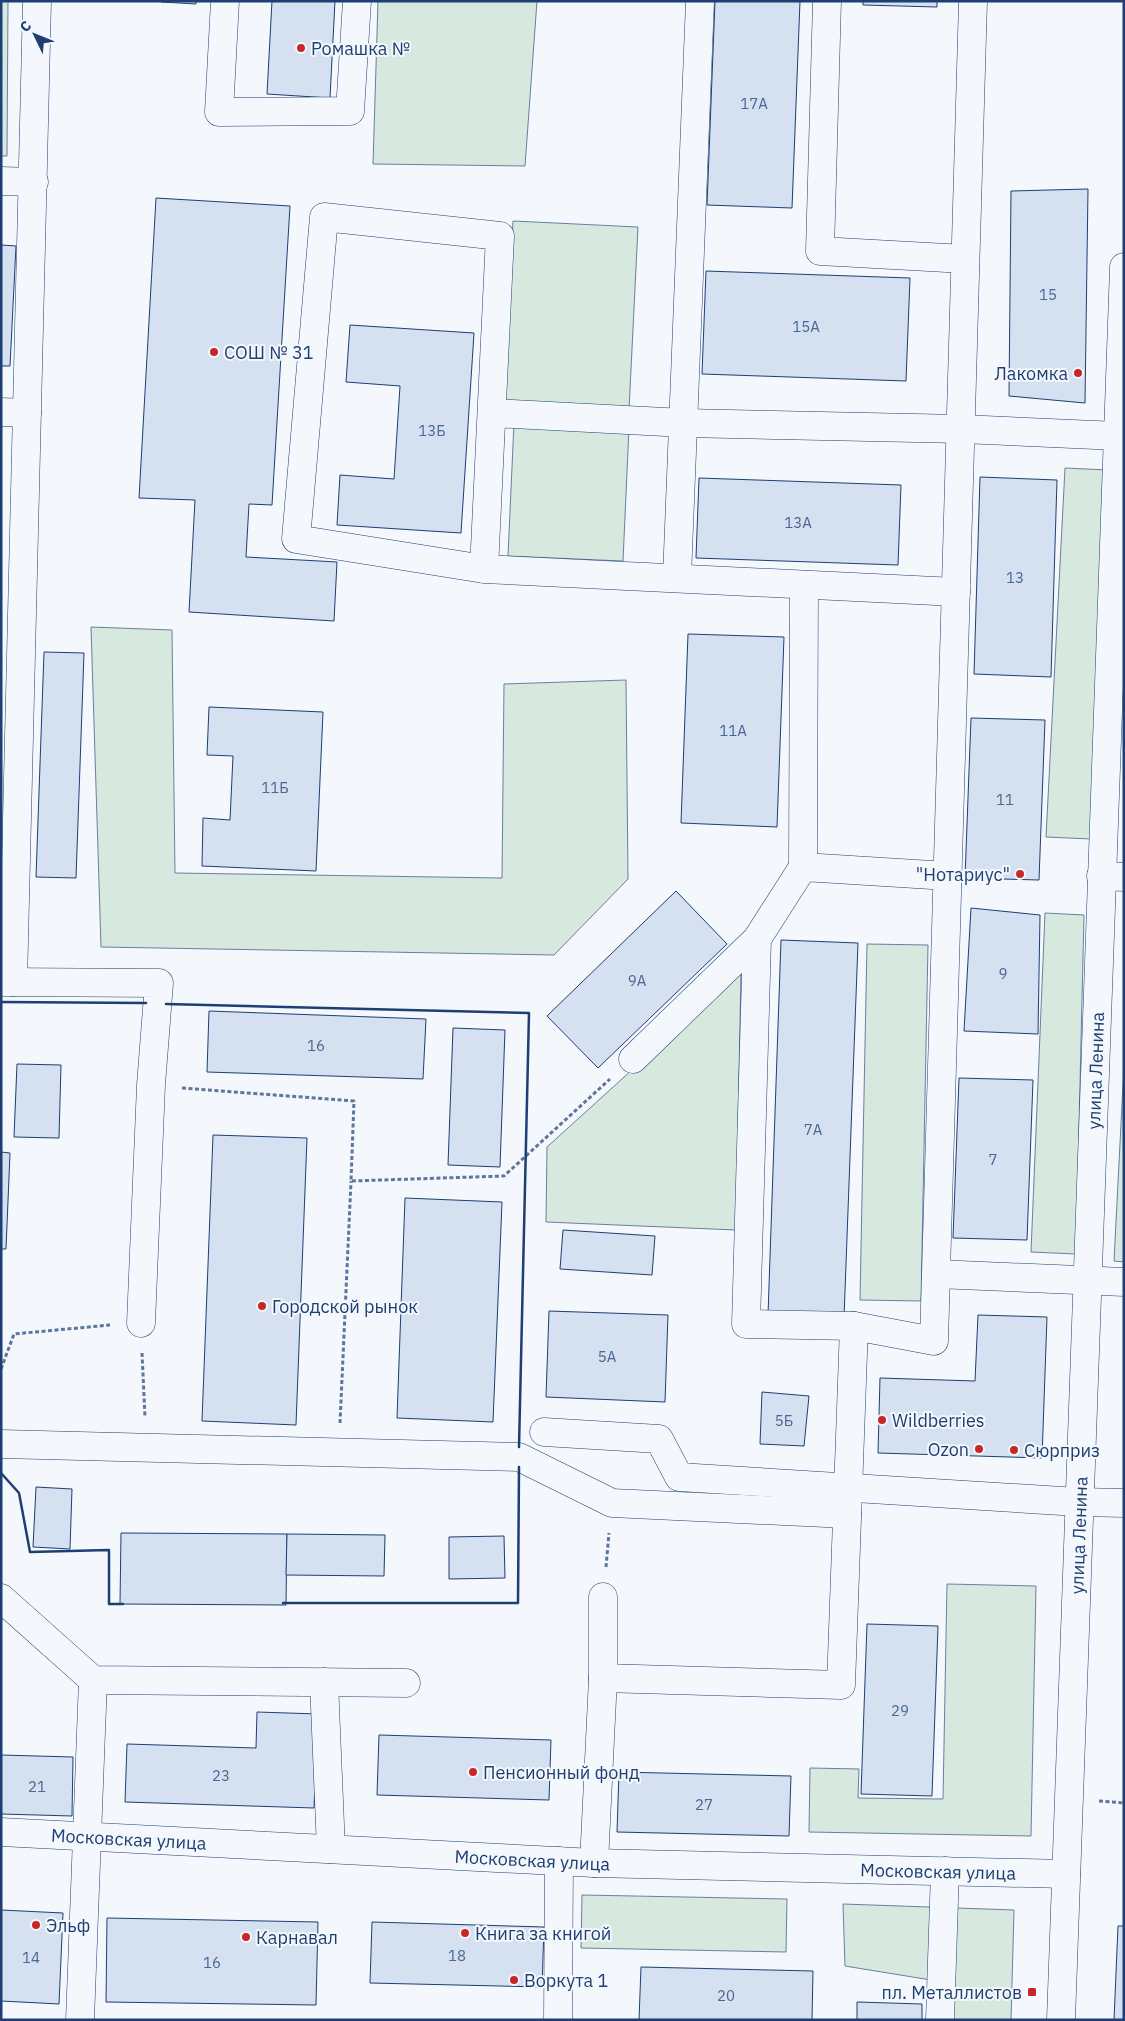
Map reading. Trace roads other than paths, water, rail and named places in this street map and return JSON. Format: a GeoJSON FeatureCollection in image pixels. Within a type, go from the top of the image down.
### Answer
{"type":"FeatureCollection","features":[{"type":"Feature","properties":{"kind":"main road"},"geometry":{"type":"LineString","coordinates":[[38,1],[34,182],[14,413],[7,982],[159,983],[151,1085],[141,1323]]}},
{"type":"Feature","properties":{"kind":"main road"},"geometry":{"type":"LineString","coordinates":[[225,1],[219,112],[350,111],[357,1]]}},
{"type":"Feature","properties":{"kind":"main road"},"geometry":{"type":"LineString","coordinates":[[677,577],[700,1]]}},
{"type":"Feature","properties":{"kind":"main road"},"geometry":{"type":"LineString","coordinates":[[827,1],[820,251],[965,259]]}},
{"type":"Feature","properties":{"kind":"main road"},"geometry":{"type":"LineString","coordinates":[[757,939],[746,1324],[854,1326],[934,1341],[973,1]]}},
{"type":"Feature","properties":{"kind":"main road"},"geometry":{"type":"LineString","coordinates":[[1,181],[34,182]]}},
{"type":"Feature","properties":{"kind":"main road"},"geometry":{"type":"LineString","coordinates":[[484,569],[500,236],[324,217],[296,539],[484,569],[956,592]]}},
{"type":"Feature","properties":{"kind":"main road","name":"улица Ленина"},"geometry":{"type":"LineString","coordinates":[[1060,2020],[1086,1280],[1112,877],[1118,436],[1124,267]]}},
{"type":"Feature","properties":{"kind":"main road"},"geometry":{"type":"LineString","coordinates":[[492,413],[684,423],[962,429],[1118,436]]}},
{"type":"Feature","properties":{"kind":"main road"},"geometry":{"type":"LineString","coordinates":[[633,1058],[757,939],[803,867],[804,584]]}},
{"type":"Feature","properties":{"kind":"main road"},"geometry":{"type":"LineString","coordinates":[[803,867],[948,876]]}},
{"type":"Feature","properties":{"kind":"main road"},"geometry":{"type":"LineString","coordinates":[[936,1274],[1124,1282]]}},
{"type":"Feature","properties":{"kind":"main road"},"geometry":{"type":"LineString","coordinates":[[603,1678],[841,1684],[854,1326]]}},
{"type":"Feature","properties":{"kind":"main road"},"geometry":{"type":"LineString","coordinates":[[544,1432],[659,1438],[679,1477],[1078,1502],[1124,1503]]}},
{"type":"Feature","properties":{"kind":"main road"},"geometry":{"type":"LineString","coordinates":[[1,1444],[519,1457],[612,1503],[847,1514]]}},
{"type":"Feature","properties":{"kind":"main road"},"geometry":{"type":"LineString","coordinates":[[1,1598],[93,1680],[406,1683]]}},
{"type":"Feature","properties":{"kind":"main road"},"geometry":{"type":"LineString","coordinates":[[594,1862],[603,1678],[603,1598]]}},
{"type":"Feature","properties":{"kind":"main road"},"geometry":{"type":"LineString","coordinates":[[80,2020],[93,1680]]}},
{"type":"Feature","properties":{"kind":"main road"},"geometry":{"type":"LineString","coordinates":[[324,1682],[331,1849]]}},
{"type":"Feature","properties":{"kind":"main road","name":"Московская улица"},"geometry":{"type":"LineString","coordinates":[[1,1832],[559,1861],[1066,1874]]}},
{"type":"Feature","properties":{"kind":"main road"},"geometry":{"type":"LineString","coordinates":[[558,2020],[559,1861]]}},
{"type":"Feature","properties":{"kind":"main road"},"geometry":{"type":"LineString","coordinates":[[940,2020],[945,1871]]}},
{"type":"Feature","properties":{"kind":"place","name":"Ромашка №"},"geometry":{"type":"Point","coordinates":[301,48]}},
{"type":"Feature","properties":{"kind":"place","name":"СОШ № 31"},"geometry":{"type":"Point","coordinates":[214,352]}},
{"type":"Feature","properties":{"kind":"place","name":"Лакомка"},"geometry":{"type":"Point","coordinates":[1078,373]}},
{"type":"Feature","properties":{"kind":"place","name":"\"Нотариус\""},"geometry":{"type":"Point","coordinates":[1020,874]}},
{"type":"Feature","properties":{"kind":"place","name":"Городской рынок"},"geometry":{"type":"Point","coordinates":[262,1306]}},
{"type":"Feature","properties":{"kind":"place","name":"Wildberries"},"geometry":{"type":"Point","coordinates":[882,1420]}},
{"type":"Feature","properties":{"kind":"place","name":"Ozon"},"geometry":{"type":"Point","coordinates":[979,1449]}},
{"type":"Feature","properties":{"kind":"place","name":"Сюрприз"},"geometry":{"type":"Point","coordinates":[1014,1450]}},
{"type":"Feature","properties":{"kind":"place","name":"Пенсионный фонд"},"geometry":{"type":"Point","coordinates":[473,1772]}},
{"type":"Feature","properties":{"kind":"place","name":"Эльф"},"geometry":{"type":"Point","coordinates":[36,1925]}},
{"type":"Feature","properties":{"kind":"place","name":"Книга за книгой"},"geometry":{"type":"Point","coordinates":[465,1933]}},
{"type":"Feature","properties":{"kind":"place","name":"Карнавал"},"geometry":{"type":"Point","coordinates":[246,1937]}},
{"type":"Feature","properties":{"kind":"place","name":"Воркута 1"},"geometry":{"type":"Point","coordinates":[514,1980]}},
{"type":"Feature","properties":{"kind":"place","name":"пл. Металлистов"},"geometry":{"type":"Point","coordinates":[1032,1992]}}]}
